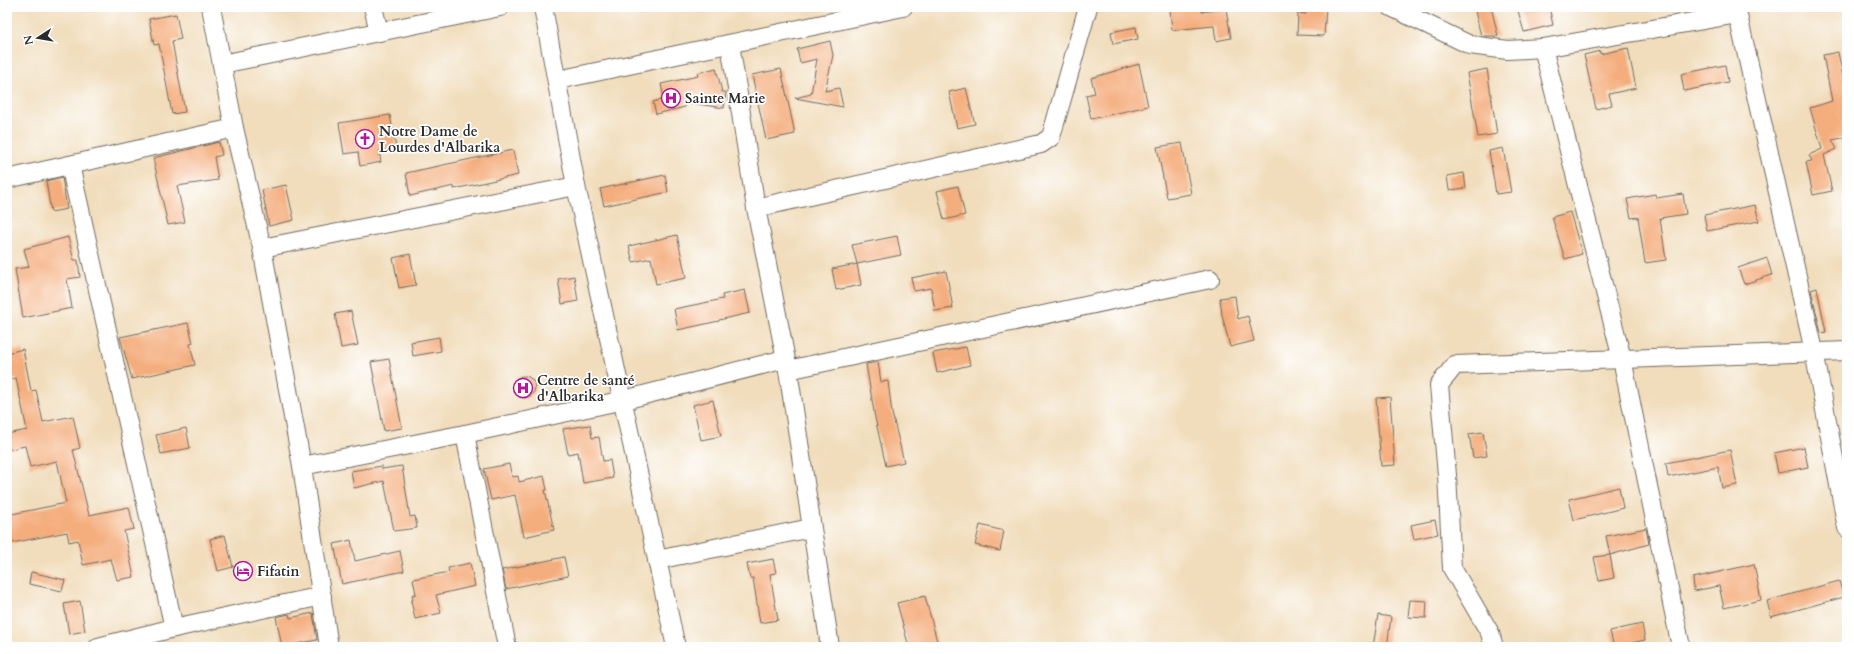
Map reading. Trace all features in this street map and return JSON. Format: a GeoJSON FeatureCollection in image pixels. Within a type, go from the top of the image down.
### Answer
{"type":"FeatureCollection","features":[{"type":"Feature","properties":{"kind":"street"},"geometry":{"type":"LineString","coordinates":[[211,7],[234,128],[262,248],[302,466],[329,647]]}},
{"type":"Feature","properties":{"kind":"street"},"geometry":{"type":"LineString","coordinates":[[373,7],[378,32]]}},
{"type":"Feature","properties":{"kind":"street"},"geometry":{"type":"LineString","coordinates":[[222,64],[500,7]]}},
{"type":"Feature","properties":{"kind":"street"},"geometry":{"type":"LineString","coordinates":[[543,7],[558,80],[576,186],[624,400],[676,647]]}},
{"type":"Feature","properties":{"kind":"street"},"geometry":{"type":"LineString","coordinates":[[558,80],[903,7]]}},
{"type":"Feature","properties":{"kind":"street"},"geometry":{"type":"LineString","coordinates":[[756,208],[1041,144],[1051,137],[1088,7]]}},
{"type":"Feature","properties":{"kind":"street"},"geometry":{"type":"LineString","coordinates":[[1391,7],[1470,45],[1508,50],[1543,48],[1737,11],[1814,351],[1847,528]]}},
{"type":"Feature","properties":{"kind":"street"},"geometry":{"type":"LineString","coordinates":[[730,44],[756,208],[786,364],[830,647]]}},
{"type":"Feature","properties":{"kind":"street"},"geometry":{"type":"LineString","coordinates":[[1543,48],[1622,359],[1681,647]]}},
{"type":"Feature","properties":{"kind":"street"},"geometry":{"type":"LineString","coordinates":[[7,179],[234,128]]}},
{"type":"Feature","properties":{"kind":"street"},"geometry":{"type":"LineString","coordinates":[[70,165],[174,628]]}},
{"type":"Feature","properties":{"kind":"street"},"geometry":{"type":"LineString","coordinates":[[262,248],[576,186]]}},
{"type":"Feature","properties":{"kind":"street"},"geometry":{"type":"LineString","coordinates":[[302,466],[464,434],[786,364],[1210,279]]}},
{"type":"Feature","properties":{"kind":"street"},"geometry":{"type":"LineString","coordinates":[[1494,647],[1490,633],[1452,568],[1447,475],[1439,385],[1455,365],[1847,351]]}},
{"type":"Feature","properties":{"kind":"street"},"geometry":{"type":"LineString","coordinates":[[464,434],[507,647]]}},
{"type":"Feature","properties":{"kind":"street"},"geometry":{"type":"LineString","coordinates":[[657,560],[811,528]]}},
{"type":"Feature","properties":{"kind":"street"},"geometry":{"type":"LineString","coordinates":[[98,647],[174,628],[322,596]]}},
{"type":"Feature","properties":{"kind":"building"},"geometry":{"type":"Polygon","coordinates":[[[1202,7],[1202,12],[1226,9],[1231,38],[1216,41],[1214,26],[1172,30],[1170,10],[1202,7]]]}},
{"type":"Feature","properties":{"kind":"building"},"geometry":{"type":"Polygon","coordinates":[[[1305,7],[1326,7],[1324,36],[1297,35],[1298,13],[1306,14],[1305,7]]]}},
{"type":"Feature","properties":{"kind":"building"},"geometry":{"type":"Polygon","coordinates":[[[1474,7],[1491,7],[1498,36],[1481,36],[1474,7]]]}},
{"type":"Feature","properties":{"kind":"building"},"geometry":{"type":"Polygon","coordinates":[[[1517,7],[1549,7],[1553,25],[1524,32],[1517,7]]]}},
{"type":"Feature","properties":{"kind":"building"},"geometry":{"type":"Polygon","coordinates":[[[176,14],[181,39],[172,41],[185,112],[172,114],[159,44],[154,45],[149,19],[176,14]]]}},
{"type":"Feature","properties":{"kind":"building"},"geometry":{"type":"Polygon","coordinates":[[[1136,27],[1138,39],[1113,44],[1111,32],[1136,27]]]}},
{"type":"Feature","properties":{"kind":"building"},"geometry":{"type":"Polygon","coordinates":[[[830,41],[833,55],[825,91],[839,88],[843,107],[795,98],[811,94],[817,59],[800,63],[797,49],[830,41]]]}},
{"type":"Feature","properties":{"kind":"building"},"geometry":{"type":"Polygon","coordinates":[[[1628,48],[1636,88],[1609,94],[1612,105],[1596,109],[1584,55],[1600,51],[1600,54],[1628,48]]]}},
{"type":"Feature","properties":{"kind":"building"},"geometry":{"type":"Polygon","coordinates":[[[1838,52],[1847,96],[1847,137],[1832,140],[1837,149],[1824,155],[1832,191],[1813,195],[1806,162],[1812,161],[1809,155],[1822,149],[1810,108],[1832,101],[1823,55],[1838,52]]]}},
{"type":"Feature","properties":{"kind":"building"},"geometry":{"type":"Polygon","coordinates":[[[1139,64],[1148,106],[1091,119],[1086,95],[1095,93],[1091,78],[1139,64]]]}},
{"type":"Feature","properties":{"kind":"building"},"geometry":{"type":"Polygon","coordinates":[[[1725,65],[1728,82],[1684,91],[1681,74],[1725,65]]]}},
{"type":"Feature","properties":{"kind":"building"},"geometry":{"type":"Polygon","coordinates":[[[716,68],[722,92],[726,92],[724,108],[684,102],[685,107],[656,114],[653,102],[664,99],[661,84],[698,76],[697,73],[716,68]]]}},
{"type":"Feature","properties":{"kind":"building"},"geometry":{"type":"Polygon","coordinates":[[[781,69],[795,134],[766,140],[752,75],[781,69]]]}},
{"type":"Feature","properties":{"kind":"building"},"geometry":{"type":"Polygon","coordinates":[[[1487,69],[1497,134],[1478,137],[1467,73],[1487,69]]]}},
{"type":"Feature","properties":{"kind":"building"},"geometry":{"type":"Polygon","coordinates":[[[966,88],[975,124],[957,128],[949,92],[966,88]]]}},
{"type":"Feature","properties":{"kind":"building"},"geometry":{"type":"Polygon","coordinates":[[[390,115],[396,148],[379,151],[381,162],[360,166],[358,152],[344,154],[339,123],[390,115]]]}},
{"type":"Feature","properties":{"kind":"building"},"geometry":{"type":"Polygon","coordinates":[[[219,142],[222,155],[214,157],[218,180],[177,186],[185,222],[168,225],[153,158],[219,142]]]}},
{"type":"Feature","properties":{"kind":"building"},"geometry":{"type":"Polygon","coordinates":[[[1182,143],[1191,194],[1167,198],[1157,147],[1182,143]]]}},
{"type":"Feature","properties":{"kind":"building"},"geometry":{"type":"Polygon","coordinates":[[[1503,148],[1511,192],[1496,194],[1489,151],[1503,148]]]}},
{"type":"Feature","properties":{"kind":"building"},"geometry":{"type":"Polygon","coordinates":[[[513,150],[518,175],[454,189],[454,186],[410,196],[406,173],[513,150]]]}},
{"type":"Feature","properties":{"kind":"building"},"geometry":{"type":"Polygon","coordinates":[[[1464,173],[1466,188],[1449,190],[1447,176],[1464,173]]]}},
{"type":"Feature","properties":{"kind":"building"},"geometry":{"type":"Polygon","coordinates":[[[665,175],[668,192],[604,206],[600,189],[665,175]]]}},
{"type":"Feature","properties":{"kind":"building"},"geometry":{"type":"Polygon","coordinates":[[[62,177],[67,209],[51,212],[46,181],[62,177]]]}},
{"type":"Feature","properties":{"kind":"building"},"geometry":{"type":"Polygon","coordinates":[[[286,185],[294,220],[269,226],[262,190],[286,185]]]}},
{"type":"Feature","properties":{"kind":"building"},"geometry":{"type":"Polygon","coordinates":[[[958,186],[965,215],[944,220],[937,191],[958,186]]]}},
{"type":"Feature","properties":{"kind":"building"},"geometry":{"type":"Polygon","coordinates":[[[1655,194],[1656,198],[1683,194],[1686,214],[1660,218],[1666,260],[1645,263],[1638,217],[1631,218],[1627,199],[1655,194]]]}},
{"type":"Feature","properties":{"kind":"building"},"geometry":{"type":"Polygon","coordinates":[[[1755,205],[1759,221],[1707,231],[1704,215],[1755,205]]]}},
{"type":"Feature","properties":{"kind":"building"},"geometry":{"type":"Polygon","coordinates":[[[1570,212],[1582,254],[1565,259],[1552,217],[1570,212]]]}},
{"type":"Feature","properties":{"kind":"building"},"geometry":{"type":"Polygon","coordinates":[[[677,235],[686,278],[656,284],[651,258],[633,262],[629,246],[677,235]]]}},
{"type":"Feature","properties":{"kind":"building"},"geometry":{"type":"Polygon","coordinates":[[[897,236],[901,255],[857,264],[852,245],[897,236]]]}},
{"type":"Feature","properties":{"kind":"building"},"geometry":{"type":"Polygon","coordinates":[[[68,237],[74,260],[78,260],[80,277],[67,279],[72,308],[23,318],[15,269],[29,267],[24,249],[68,237]]]}},
{"type":"Feature","properties":{"kind":"building"},"geometry":{"type":"Polygon","coordinates":[[[410,254],[416,285],[399,288],[393,258],[410,254]]]}},
{"type":"Feature","properties":{"kind":"building"},"geometry":{"type":"Polygon","coordinates":[[[1767,258],[1772,275],[1744,284],[1738,268],[1767,258]]]}},
{"type":"Feature","properties":{"kind":"building"},"geometry":{"type":"Polygon","coordinates":[[[857,264],[861,285],[836,290],[832,269],[857,264]]]}},
{"type":"Feature","properties":{"kind":"building"},"geometry":{"type":"Polygon","coordinates":[[[946,271],[953,308],[935,311],[931,288],[914,291],[911,278],[946,271]]]}},
{"type":"Feature","properties":{"kind":"building"},"geometry":{"type":"Polygon","coordinates":[[[574,276],[578,301],[562,304],[558,279],[574,276]]]}},
{"type":"Feature","properties":{"kind":"building"},"geometry":{"type":"Polygon","coordinates":[[[1817,288],[1826,332],[1821,333],[1811,290],[1817,288]]]}},
{"type":"Feature","properties":{"kind":"building"},"geometry":{"type":"Polygon","coordinates":[[[745,290],[750,313],[678,330],[674,309],[723,299],[722,295],[745,290]]]}},
{"type":"Feature","properties":{"kind":"building"},"geometry":{"type":"Polygon","coordinates":[[[1235,296],[1238,319],[1248,316],[1254,341],[1230,347],[1222,315],[1220,298],[1235,296]]]}},
{"type":"Feature","properties":{"kind":"building"},"geometry":{"type":"Polygon","coordinates":[[[351,311],[358,345],[341,348],[335,314],[351,311]]]}},
{"type":"Feature","properties":{"kind":"building"},"geometry":{"type":"Polygon","coordinates":[[[188,323],[193,343],[190,344],[195,365],[132,379],[120,337],[188,323]]]}},
{"type":"Feature","properties":{"kind":"building"},"geometry":{"type":"Polygon","coordinates":[[[439,337],[441,351],[413,356],[411,342],[439,337]]]}},
{"type":"Feature","properties":{"kind":"building"},"geometry":{"type":"Polygon","coordinates":[[[966,347],[970,365],[937,373],[933,353],[966,347]]]}},
{"type":"Feature","properties":{"kind":"building"},"geometry":{"type":"Polygon","coordinates":[[[23,349],[31,391],[36,390],[43,422],[73,416],[80,448],[73,450],[89,515],[129,507],[134,529],[124,531],[134,577],[117,580],[111,559],[83,565],[78,540],[69,542],[67,532],[7,544],[7,515],[66,503],[57,461],[30,467],[25,446],[7,450],[7,434],[27,430],[16,378],[7,380],[7,353],[23,349]]]}},
{"type":"Feature","properties":{"kind":"building"},"geometry":{"type":"Polygon","coordinates":[[[389,359],[402,428],[384,431],[371,362],[389,359]]]}},
{"type":"Feature","properties":{"kind":"building"},"geometry":{"type":"Polygon","coordinates":[[[878,362],[881,382],[888,381],[892,413],[904,462],[886,466],[875,418],[866,364],[878,362]]]}},
{"type":"Feature","properties":{"kind":"building"},"geometry":{"type":"Polygon","coordinates":[[[524,376],[532,379],[535,387],[532,395],[524,398],[516,395],[513,387],[516,379],[524,376]]]}},
{"type":"Feature","properties":{"kind":"building"},"geometry":{"type":"Polygon","coordinates":[[[1390,397],[1395,465],[1381,466],[1376,398],[1390,397]]]}},
{"type":"Feature","properties":{"kind":"building"},"geometry":{"type":"Polygon","coordinates":[[[713,400],[721,436],[701,440],[693,405],[713,400]]]}},
{"type":"Feature","properties":{"kind":"building"},"geometry":{"type":"Polygon","coordinates":[[[590,425],[592,438],[599,437],[603,461],[610,460],[613,478],[583,483],[578,452],[568,454],[563,429],[590,425]]]}},
{"type":"Feature","properties":{"kind":"building"},"geometry":{"type":"Polygon","coordinates":[[[186,428],[190,448],[161,454],[156,435],[186,428]]]}},
{"type":"Feature","properties":{"kind":"building"},"geometry":{"type":"Polygon","coordinates":[[[1483,432],[1487,456],[1473,458],[1469,434],[1483,432]]]}},
{"type":"Feature","properties":{"kind":"building"},"geometry":{"type":"Polygon","coordinates":[[[1804,447],[1808,467],[1778,473],[1774,453],[1804,447]]]}},
{"type":"Feature","properties":{"kind":"building"},"geometry":{"type":"Polygon","coordinates":[[[1730,450],[1737,485],[1722,488],[1718,467],[1668,477],[1666,463],[1730,450]]]}},
{"type":"Feature","properties":{"kind":"building"},"geometry":{"type":"Polygon","coordinates":[[[509,464],[512,477],[518,476],[519,482],[544,476],[547,490],[545,490],[554,530],[524,537],[515,495],[491,500],[484,469],[509,464]]]}},
{"type":"Feature","properties":{"kind":"building"},"geometry":{"type":"Polygon","coordinates":[[[382,466],[382,469],[402,466],[410,517],[415,516],[417,528],[394,531],[384,481],[354,488],[351,471],[382,466]]]}},
{"type":"Feature","properties":{"kind":"building"},"geometry":{"type":"Polygon","coordinates":[[[1619,487],[1623,508],[1574,520],[1569,499],[1619,487]]]}},
{"type":"Feature","properties":{"kind":"building"},"geometry":{"type":"Polygon","coordinates":[[[1435,520],[1438,534],[1414,539],[1411,525],[1435,520]]]}},
{"type":"Feature","properties":{"kind":"building"},"geometry":{"type":"Polygon","coordinates":[[[980,525],[1004,531],[1000,551],[975,545],[980,525]]]}},
{"type":"Feature","properties":{"kind":"building"},"geometry":{"type":"Polygon","coordinates":[[[1646,528],[1649,544],[1610,555],[1606,536],[1646,528]]]}},
{"type":"Feature","properties":{"kind":"building"},"geometry":{"type":"Polygon","coordinates":[[[225,535],[233,567],[218,571],[210,539],[225,535]]]}},
{"type":"Feature","properties":{"kind":"building"},"geometry":{"type":"Polygon","coordinates":[[[351,540],[355,561],[400,551],[404,571],[342,584],[334,544],[351,540]]]}},
{"type":"Feature","properties":{"kind":"building"},"geometry":{"type":"Polygon","coordinates":[[[1610,555],[1614,578],[1599,581],[1594,557],[1610,555]]]}},
{"type":"Feature","properties":{"kind":"building"},"geometry":{"type":"Polygon","coordinates":[[[564,557],[568,576],[506,589],[502,570],[564,557]]]}},
{"type":"Feature","properties":{"kind":"building"},"geometry":{"type":"Polygon","coordinates":[[[773,559],[776,573],[770,574],[778,620],[760,623],[753,578],[750,578],[747,564],[773,559]]]}},
{"type":"Feature","properties":{"kind":"building"},"geometry":{"type":"Polygon","coordinates":[[[470,563],[475,586],[436,595],[441,613],[415,619],[411,601],[413,600],[412,595],[416,594],[413,579],[449,572],[448,568],[470,563]]]}},
{"type":"Feature","properties":{"kind":"building"},"geometry":{"type":"Polygon","coordinates":[[[1754,564],[1761,600],[1724,608],[1719,586],[1694,591],[1693,578],[1754,564]]]}},
{"type":"Feature","properties":{"kind":"building"},"geometry":{"type":"Polygon","coordinates":[[[31,572],[65,580],[62,591],[29,584],[31,572]]]}},
{"type":"Feature","properties":{"kind":"building"},"geometry":{"type":"Polygon","coordinates":[[[1839,581],[1844,597],[1771,617],[1767,601],[1839,581]]]}},
{"type":"Feature","properties":{"kind":"building"},"geometry":{"type":"Polygon","coordinates":[[[925,596],[938,645],[931,647],[909,647],[897,603],[925,596]]]}},
{"type":"Feature","properties":{"kind":"building"},"geometry":{"type":"Polygon","coordinates":[[[1410,600],[1427,601],[1426,618],[1408,617],[1410,600]]]}},
{"type":"Feature","properties":{"kind":"building"},"geometry":{"type":"Polygon","coordinates":[[[80,601],[85,631],[69,634],[64,604],[80,601]]]}},
{"type":"Feature","properties":{"kind":"building"},"geometry":{"type":"Polygon","coordinates":[[[313,613],[317,640],[296,644],[296,647],[282,647],[276,617],[289,614],[290,618],[313,613]]]}},
{"type":"Feature","properties":{"kind":"building"},"geometry":{"type":"Polygon","coordinates":[[[1378,615],[1391,617],[1387,647],[1373,647],[1378,615]]]}},
{"type":"Feature","properties":{"kind":"building"},"geometry":{"type":"Polygon","coordinates":[[[1642,624],[1645,640],[1614,647],[1610,631],[1642,624]]]}},
{"type":"Feature","properties":{"kind":"place","name":"Sainte Marie"},"geometry":{"type":"Point","coordinates":[671,98]}},
{"type":"Feature","properties":{"kind":"place","name":"Notre Dame de Lourdes d'Albarika"},"geometry":{"type":"Point","coordinates":[365,139]}},
{"type":"Feature","properties":{"kind":"place","name":"Centre de santé d'Albarika"},"geometry":{"type":"Point","coordinates":[523,388]}},
{"type":"Feature","properties":{"kind":"place","name":"Fifatin"},"geometry":{"type":"Point","coordinates":[243,571]}}]}
